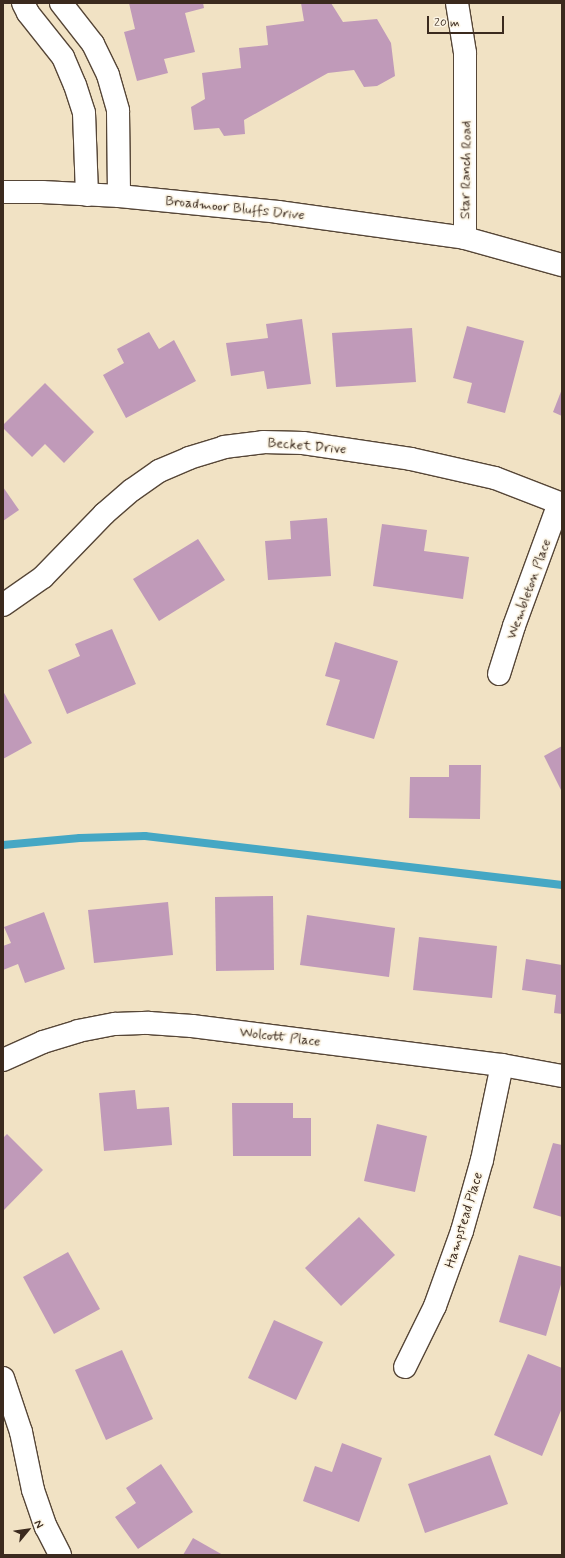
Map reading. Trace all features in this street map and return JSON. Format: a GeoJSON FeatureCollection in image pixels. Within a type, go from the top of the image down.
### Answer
{"type":"FeatureCollection","features":[{"type":"Feature","properties":{"kind":"street"},"geometry":{"type":"LineString","coordinates":[[24,3],[28,13],[63,57],[75,85],[84,112],[87,196]]}},
{"type":"Feature","properties":{"kind":"street"},"geometry":{"type":"LineString","coordinates":[[61,3],[93,44],[108,75],[118,111],[119,196]]}},
{"type":"Feature","properties":{"kind":"street","name":"Star Ranch Road"},"geometry":{"type":"LineString","coordinates":[[457,3],[466,53],[465,238],[562,265]]}},
{"type":"Feature","properties":{"kind":"street","name":"Broadmoor Bluffs Drive"},"geometry":{"type":"LineString","coordinates":[[3,192],[42,192],[87,196],[119,196],[278,212],[465,238]]}},
{"type":"Feature","properties":{"kind":"street","name":"Becket Drive"},"geometry":{"type":"LineString","coordinates":[[3,605],[43,577],[104,514],[132,490],[159,471],[189,458],[224,447],[263,442],[303,443],[411,459],[495,478],[561,504]]}},
{"type":"Feature","properties":{"kind":"street","name":"Wembleton Place"},"geometry":{"type":"LineString","coordinates":[[499,674],[561,504]]}},
{"type":"Feature","properties":{"kind":"street","name":"Wolcott Place"},"geometry":{"type":"LineString","coordinates":[[3,1060],[43,1042],[78,1031],[115,1024],[149,1023],[192,1026],[502,1065],[562,1076]]}},
{"type":"Feature","properties":{"kind":"street","name":"Hampstead Place"},"geometry":{"type":"LineString","coordinates":[[405,1367],[435,1306],[462,1231],[482,1160],[502,1065]]}},
{"type":"Feature","properties":{"kind":"street"},"geometry":{"type":"LineString","coordinates":[[3,1378],[21,1432],[33,1490],[46,1527],[60,1555]]}},
{"type":"Feature","properties":{"kind":"building"},"geometry":{"type":"Polygon","coordinates":[[[129,3],[203,3],[204,8],[185,13],[195,52],[164,59],[168,73],[137,81],[124,32],[135,29],[129,3]]]}},
{"type":"Feature","properties":{"kind":"building"},"geometry":{"type":"Polygon","coordinates":[[[301,3],[331,3],[343,22],[377,19],[391,43],[395,76],[377,86],[364,87],[354,70],[328,73],[244,120],[245,134],[224,136],[219,128],[194,130],[191,107],[205,99],[202,73],[241,68],[239,48],[268,45],[266,26],[304,21],[301,3]]]}},
{"type":"Feature","properties":{"kind":"building"},"geometry":{"type":"Polygon","coordinates":[[[302,319],[311,384],[267,389],[264,371],[231,376],[226,343],[268,338],[266,324],[302,319]]]}},
{"type":"Feature","properties":{"kind":"building"},"geometry":{"type":"Polygon","coordinates":[[[467,326],[524,341],[505,413],[467,403],[472,383],[453,378],[467,326]]]}},
{"type":"Feature","properties":{"kind":"building"},"geometry":{"type":"Polygon","coordinates":[[[412,328],[416,382],[336,387],[332,333],[412,328]]]}},
{"type":"Feature","properties":{"kind":"building"},"geometry":{"type":"Polygon","coordinates":[[[149,332],[159,349],[174,340],[196,381],[126,418],[103,375],[124,363],[117,349],[149,332]]]}},
{"type":"Feature","properties":{"kind":"building"},"geometry":{"type":"Polygon","coordinates":[[[45,383],[94,432],[64,463],[45,444],[32,457],[3,428],[3,425],[45,383]]]}},
{"type":"Feature","properties":{"kind":"building"},"geometry":{"type":"Polygon","coordinates":[[[562,389],[562,416],[553,412],[562,389]]]}},
{"type":"Feature","properties":{"kind":"building"},"geometry":{"type":"Polygon","coordinates":[[[3,487],[19,510],[3,521],[3,487]]]}},
{"type":"Feature","properties":{"kind":"building"},"geometry":{"type":"Polygon","coordinates":[[[327,518],[331,576],[268,580],[265,541],[291,539],[290,521],[327,518]]]}},
{"type":"Feature","properties":{"kind":"building"},"geometry":{"type":"Polygon","coordinates":[[[382,524],[427,530],[424,551],[469,557],[463,599],[373,586],[382,524]]]}},
{"type":"Feature","properties":{"kind":"building"},"geometry":{"type":"Polygon","coordinates":[[[198,539],[225,580],[159,621],[133,579],[198,539]]]}},
{"type":"Feature","properties":{"kind":"building"},"geometry":{"type":"Polygon","coordinates":[[[112,629],[136,684],[67,714],[48,670],[80,656],[75,644],[112,629]]]}},
{"type":"Feature","properties":{"kind":"building"},"geometry":{"type":"Polygon","coordinates":[[[335,642],[398,661],[374,739],[326,725],[340,680],[325,676],[335,642]]]}},
{"type":"Feature","properties":{"kind":"building"},"geometry":{"type":"Polygon","coordinates":[[[3,691],[32,743],[3,759],[3,691]]]}},
{"type":"Feature","properties":{"kind":"building"},"geometry":{"type":"Polygon","coordinates":[[[562,746],[562,792],[544,756],[562,746]]]}},
{"type":"Feature","properties":{"kind":"building"},"geometry":{"type":"Polygon","coordinates":[[[449,765],[481,765],[480,819],[409,818],[410,777],[449,777],[449,765]]]}},
{"type":"Feature","properties":{"kind":"building"},"geometry":{"type":"Polygon","coordinates":[[[273,896],[274,970],[216,971],[215,897],[273,896]]]}},
{"type":"Feature","properties":{"kind":"building"},"geometry":{"type":"Polygon","coordinates":[[[168,902],[173,955],[94,963],[88,910],[168,902]]]}},
{"type":"Feature","properties":{"kind":"building"},"geometry":{"type":"Polygon","coordinates":[[[44,912],[65,969],[25,983],[18,964],[3,970],[3,946],[11,943],[4,927],[44,912]]]}},
{"type":"Feature","properties":{"kind":"building"},"geometry":{"type":"Polygon","coordinates":[[[307,915],[395,928],[389,977],[300,965],[307,915]]]}},
{"type":"Feature","properties":{"kind":"building"},"geometry":{"type":"Polygon","coordinates":[[[419,937],[497,946],[492,998],[413,990],[419,937]]]}},
{"type":"Feature","properties":{"kind":"building"},"geometry":{"type":"Polygon","coordinates":[[[526,959],[562,965],[562,1014],[554,1013],[556,995],[522,990],[526,959]]]}},
{"type":"Feature","properties":{"kind":"building"},"geometry":{"type":"Polygon","coordinates":[[[135,1090],[137,1109],[169,1107],[172,1145],[104,1151],[99,1093],[135,1090]]]}},
{"type":"Feature","properties":{"kind":"building"},"geometry":{"type":"Polygon","coordinates":[[[232,1103],[293,1103],[293,1118],[311,1118],[311,1156],[233,1156],[232,1103]]]}},
{"type":"Feature","properties":{"kind":"building"},"geometry":{"type":"Polygon","coordinates":[[[377,1124],[427,1136],[415,1192],[364,1181],[377,1124]]]}},
{"type":"Feature","properties":{"kind":"building"},"geometry":{"type":"Polygon","coordinates":[[[7,1134],[43,1170],[3,1211],[3,1138],[7,1134]]]}},
{"type":"Feature","properties":{"kind":"building"},"geometry":{"type":"Polygon","coordinates":[[[553,1143],[562,1145],[562,1217],[533,1208],[553,1143]]]}},
{"type":"Feature","properties":{"kind":"building"},"geometry":{"type":"Polygon","coordinates":[[[359,1217],[395,1255],[341,1306],[305,1268],[359,1217]]]}},
{"type":"Feature","properties":{"kind":"building"},"geometry":{"type":"Polygon","coordinates":[[[68,1252],[100,1309],[54,1334],[23,1277],[68,1252]]]}},
{"type":"Feature","properties":{"kind":"building"},"geometry":{"type":"Polygon","coordinates":[[[519,1255],[562,1267],[562,1281],[546,1336],[499,1322],[519,1255]]]}},
{"type":"Feature","properties":{"kind":"building"},"geometry":{"type":"Polygon","coordinates":[[[274,1320],[323,1342],[296,1400],[248,1378],[274,1320]]]}},
{"type":"Feature","properties":{"kind":"building"},"geometry":{"type":"Polygon","coordinates":[[[122,1350],[153,1419],[106,1440],[75,1370],[122,1350]]]}},
{"type":"Feature","properties":{"kind":"building"},"geometry":{"type":"Polygon","coordinates":[[[528,1354],[562,1368],[562,1408],[542,1456],[494,1435],[528,1354]]]}},
{"type":"Feature","properties":{"kind":"building"},"geometry":{"type":"Polygon","coordinates":[[[342,1443],[382,1458],[359,1522],[303,1501],[315,1466],[332,1472],[342,1443]]]}},
{"type":"Feature","properties":{"kind":"building"},"geometry":{"type":"Polygon","coordinates":[[[490,1455],[508,1504],[425,1533],[408,1484],[490,1455]]]}},
{"type":"Feature","properties":{"kind":"building"},"geometry":{"type":"Polygon","coordinates":[[[161,1464],[193,1512],[138,1549],[115,1517],[136,1503],[126,1488],[161,1464]]]}},
{"type":"Feature","properties":{"kind":"building"},"geometry":{"type":"Polygon","coordinates":[[[193,1538],[223,1555],[183,1555],[193,1538]]]}},
{"type":"Feature","properties":{"kind":"waterway"},"geometry":{"type":"LineString","coordinates":[[3,845],[80,838],[145,836],[562,885]]}}]}
